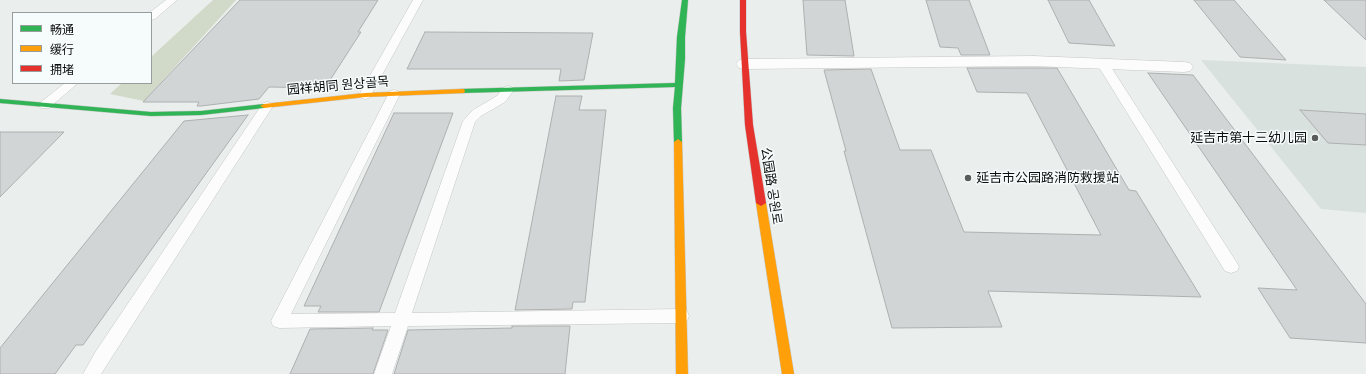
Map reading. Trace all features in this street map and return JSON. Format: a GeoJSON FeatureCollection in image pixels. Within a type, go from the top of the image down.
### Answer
{"type":"FeatureCollection","features":[{"type":"Feature","properties":{"kind":"main road"},"geometry":{"type":"LineString","coordinates":[[682,374],[677,129],[678,85],[685,0]]}},
{"type":"Feature","properties":{"kind":"main road","name":"公园路 공원로"},"geometry":{"type":"LineString","coordinates":[[743,0],[743,32],[752,147],[788,374]]}},
{"type":"Feature","properties":{"kind":"main road","name":"园祥胡同 원상골목"},"geometry":{"type":"LineString","coordinates":[[0,101],[152,114],[201,113],[365,95],[678,85]]}},
{"type":"Feature","properties":{"kind":"street"},"geometry":{"type":"LineString","coordinates":[[745,64],[1033,60],[1184,67]]}},
{"type":"Feature","properties":{"kind":"street"},"geometry":{"type":"LineString","coordinates":[[788,374],[804,374]]}},
{"type":"Feature","properties":{"kind":"lane"},"geometry":{"type":"LineString","coordinates":[[152,16],[172,0]]}},
{"type":"Feature","properties":{"kind":"lane"},"geometry":{"type":"LineString","coordinates":[[365,95],[418,0]]}},
{"type":"Feature","properties":{"kind":"lane"},"geometry":{"type":"LineString","coordinates":[[1104,64],[1231,267]]}},
{"type":"Feature","properties":{"kind":"lane"},"geometry":{"type":"LineString","coordinates":[[45,105],[71,84]]}},
{"type":"Feature","properties":{"kind":"lane"},"geometry":{"type":"LineString","coordinates":[[383,374],[469,121],[477,113],[501,99],[508,90]]}},
{"type":"Feature","properties":{"kind":"lane"},"geometry":{"type":"LineString","coordinates":[[394,94],[279,321],[681,316]]}},
{"type":"Feature","properties":{"kind":"lane"},"geometry":{"type":"LineString","coordinates":[[92,374],[102,356],[267,106]]}},
{"type":"Feature","properties":{"kind":"shaded area","name":"延吉市第十三幼儿园"},"geometry":{"type":"Polygon","coordinates":[[[1201,60],[1366,67],[1366,213],[1321,209],[1201,60]]]}},
{"type":"Feature","properties":{"kind":"green space"},"geometry":{"type":"Polygon","coordinates":[[[213,0],[236,0],[144,101],[110,94],[121,84],[152,84],[152,56],[213,0]]]}},
{"type":"Feature","properties":{"kind":"building"},"geometry":{"type":"Polygon","coordinates":[[[240,0],[378,0],[358,32],[361,32],[325,88],[269,87],[259,99],[201,106],[197,106],[199,102],[143,102],[240,0]]]}},
{"type":"Feature","properties":{"kind":"building"},"geometry":{"type":"Polygon","coordinates":[[[803,0],[845,0],[854,56],[807,55],[803,0]]]}},
{"type":"Feature","properties":{"kind":"building"},"geometry":{"type":"Polygon","coordinates":[[[926,0],[969,0],[990,55],[961,55],[958,48],[940,47],[926,0]]]}},
{"type":"Feature","properties":{"kind":"building"},"geometry":{"type":"Polygon","coordinates":[[[1048,0],[1089,0],[1115,46],[1069,43],[1048,0]]]}},
{"type":"Feature","properties":{"kind":"building"},"geometry":{"type":"Polygon","coordinates":[[[1194,0],[1234,0],[1286,60],[1240,57],[1194,0]]]}},
{"type":"Feature","properties":{"kind":"building"},"geometry":{"type":"Polygon","coordinates":[[[1324,0],[1366,0],[1366,40],[1324,0]]]}},
{"type":"Feature","properties":{"kind":"building"},"geometry":{"type":"Polygon","coordinates":[[[425,32],[593,33],[584,80],[559,81],[561,69],[407,69],[425,32]]]}},
{"type":"Feature","properties":{"kind":"building"},"geometry":{"type":"Polygon","coordinates":[[[967,68],[1057,68],[1129,190],[1136,191],[1201,297],[988,291],[1002,327],[892,328],[844,151],[846,151],[824,70],[871,69],[900,150],[931,150],[964,232],[1101,235],[1027,93],[977,92],[967,68]]]}},
{"type":"Feature","properties":{"kind":"building"},"geometry":{"type":"Polygon","coordinates":[[[1148,73],[1193,75],[1366,304],[1366,343],[1290,338],[1258,288],[1297,290],[1148,73]]]}},
{"type":"Feature","properties":{"kind":"building"},"geometry":{"type":"Polygon","coordinates":[[[556,96],[582,96],[579,110],[606,110],[585,302],[573,302],[572,309],[515,310],[556,96]]]}},
{"type":"Feature","properties":{"kind":"building"},"geometry":{"type":"Polygon","coordinates":[[[1300,110],[1366,114],[1366,145],[1328,143],[1300,110]]]}},
{"type":"Feature","properties":{"kind":"building"},"geometry":{"type":"Polygon","coordinates":[[[394,113],[453,113],[379,312],[318,312],[321,306],[304,306],[394,113]]]}},
{"type":"Feature","properties":{"kind":"building"},"geometry":{"type":"Polygon","coordinates":[[[248,115],[83,345],[76,345],[55,374],[0,374],[0,348],[184,121],[248,115]]]}},
{"type":"Feature","properties":{"kind":"building"},"geometry":{"type":"Polygon","coordinates":[[[0,132],[64,132],[0,197],[0,132]]]}},
{"type":"Feature","properties":{"kind":"building"},"geometry":{"type":"Polygon","coordinates":[[[512,326],[570,326],[565,374],[394,374],[408,330],[512,328],[512,326]]]}},
{"type":"Feature","properties":{"kind":"building"},"geometry":{"type":"Polygon","coordinates":[[[373,328],[372,330],[388,330],[373,374],[290,374],[310,329],[373,328]]]}},
{"type":"Feature","properties":{"kind":"traffic: fast"},"geometry":{"type":"LineString","coordinates":[[678,142],[677,108],[681,59],[681,37],[685,0]]}},
{"type":"Feature","properties":{"kind":"traffic: fast"},"geometry":{"type":"LineString","coordinates":[[461,91],[678,85]]}},
{"type":"Feature","properties":{"kind":"traffic: fast"},"geometry":{"type":"LineString","coordinates":[[0,101],[151,114],[201,113],[264,106]]}},
{"type":"Feature","properties":{"kind":"traffic: slow"},"geometry":{"type":"LineString","coordinates":[[264,106],[365,95],[461,91]]}},
{"type":"Feature","properties":{"kind":"traffic: slow"},"geometry":{"type":"LineString","coordinates":[[678,142],[682,374]]}},
{"type":"Feature","properties":{"kind":"traffic: slow"},"geometry":{"type":"LineString","coordinates":[[761,203],[788,374]]}},
{"type":"Feature","properties":{"kind":"traffic: jam"},"geometry":{"type":"LineString","coordinates":[[743,0],[743,32],[749,125],[761,203]]}},
{"type":"Feature","properties":{"kind":"place","name":"延吉市第十三幼儿园"},"geometry":{"type":"Point","coordinates":[1315,138]}},
{"type":"Feature","properties":{"kind":"place","name":"延吉市公园路消防救援站"},"geometry":{"type":"Point","coordinates":[968,178]}}]}
